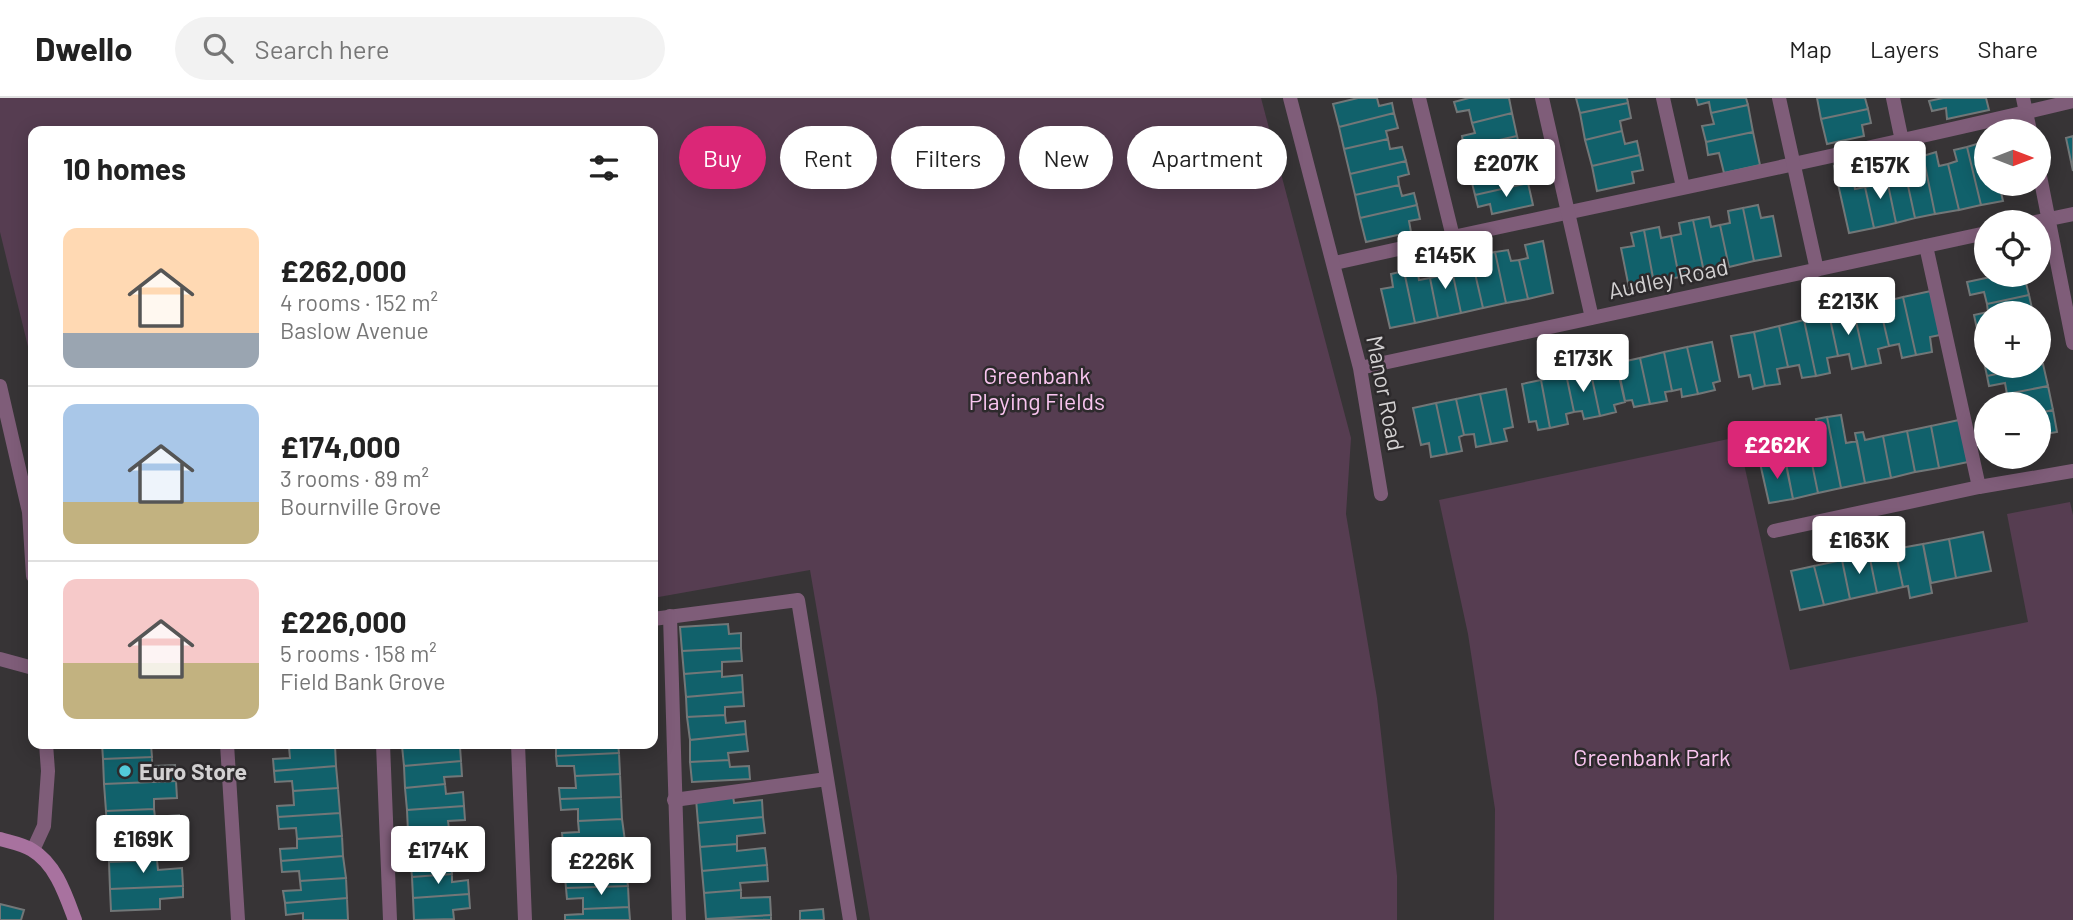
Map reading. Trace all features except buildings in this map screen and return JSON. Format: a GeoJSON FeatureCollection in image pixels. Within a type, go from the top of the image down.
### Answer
{"type":"FeatureCollection","features":[{"type":"Feature","properties":{"kind":"main road"},"geometry":{"type":"LineString","coordinates":[[0,839],[33,850],[50,868],[62,886],[75,920]]}},
{"type":"Feature","properties":{"kind":"street","name":"Manor Road"},"geometry":{"type":"LineString","coordinates":[[1290,98],[1335,263],[1360,368],[1381,494]]}},
{"type":"Feature","properties":{"kind":"street"},"geometry":{"type":"LineString","coordinates":[[1419,98],[1453,237]]}},
{"type":"Feature","properties":{"kind":"street"},"geometry":{"type":"LineString","coordinates":[[1542,98],[1592,318]]}},
{"type":"Feature","properties":{"kind":"street"},"geometry":{"type":"LineString","coordinates":[[1663,98],[1683,187]]}},
{"type":"Feature","properties":{"kind":"street"},"geometry":{"type":"LineString","coordinates":[[1779,98],[1817,270]]}},
{"type":"Feature","properties":{"kind":"street"},"geometry":{"type":"LineString","coordinates":[[1893,98],[1902,141]]}},
{"type":"Feature","properties":{"kind":"street"},"geometry":{"type":"LineString","coordinates":[[2023,98],[2027,119]]}},
{"type":"Feature","properties":{"kind":"street"},"geometry":{"type":"LineString","coordinates":[[1335,263],[2073,102]]}},
{"type":"Feature","properties":{"kind":"street"},"geometry":{"type":"LineString","coordinates":[[2051,219],[2073,214]]}},
{"type":"Feature","properties":{"kind":"street","name":"Audley Road"},"geometry":{"type":"LineString","coordinates":[[1360,368],[1974,236]]}},
{"type":"Feature","properties":{"kind":"street"},"geometry":{"type":"LineString","coordinates":[[1926,246],[1979,487]]}},
{"type":"Feature","properties":{"kind":"street"},"geometry":{"type":"LineString","coordinates":[[2051,256],[2073,343]]}},
{"type":"Feature","properties":{"kind":"street"},"geometry":{"type":"LineString","coordinates":[[0,386],[28,508]]}},
{"type":"Feature","properties":{"kind":"street"},"geometry":{"type":"LineString","coordinates":[[1774,531],[1979,487],[2073,471]]}},
{"type":"Feature","properties":{"kind":"street"},"geometry":{"type":"LineString","coordinates":[[658,617],[798,600],[850,920]]}},
{"type":"Feature","properties":{"kind":"street"},"geometry":{"type":"LineString","coordinates":[[670,616],[679,920]]}},
{"type":"Feature","properties":{"kind":"street"},"geometry":{"type":"LineString","coordinates":[[0,659],[28,667]]}},
{"type":"Feature","properties":{"kind":"street"},"geometry":{"type":"LineString","coordinates":[[33,850],[44,826],[48,771],[46,749]]}},
{"type":"Feature","properties":{"kind":"street"},"geometry":{"type":"LineString","coordinates":[[227,749],[238,920]]}},
{"type":"Feature","properties":{"kind":"street"},"geometry":{"type":"LineString","coordinates":[[383,749],[390,920]]}},
{"type":"Feature","properties":{"kind":"street"},"geometry":{"type":"LineString","coordinates":[[517,749],[525,920]]}},
{"type":"Feature","properties":{"kind":"street"},"geometry":{"type":"LineString","coordinates":[[674,800],[827,779]]}},
{"type":"Feature","properties":{"kind":"green space","name":"Greenbank Playing Fields"},"geometry":{"type":"Polygon","coordinates":[[[0,98],[1261,98],[1268,126],[1127,126],[1127,189],[1285,189],[1351,438],[1346,514],[1377,698],[1397,876],[1397,920],[870,920],[810,570],[658,597],[658,126],[28,126],[28,347],[0,232],[0,98]]]}},
{"type":"Feature","properties":{"kind":"green space","name":"Greenbank Park"},"geometry":{"type":"Polygon","coordinates":[[[1738,437],[1790,670],[2028,622],[2007,514],[2070,502],[2073,515],[2073,920],[1494,920],[1495,809],[1468,634],[1439,500],[1738,437]]]}},
{"type":"Feature","properties":{"kind":"place","name":"Euro Store"},"geometry":{"type":"Point","coordinates":[125,771]}}]}
